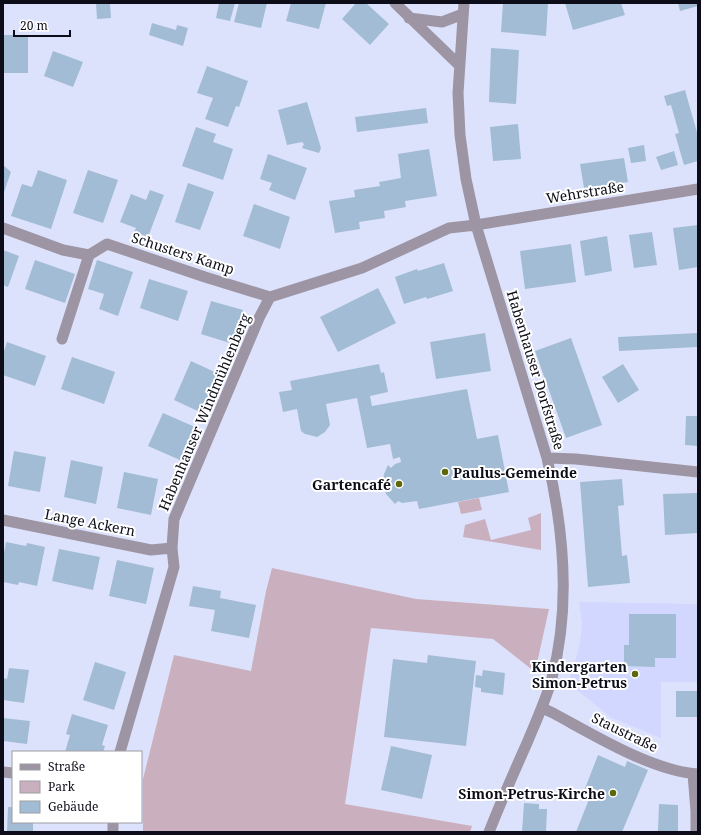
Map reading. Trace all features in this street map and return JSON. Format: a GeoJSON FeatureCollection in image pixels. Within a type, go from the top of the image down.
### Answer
{"type":"FeatureCollection","features":[{"type":"Feature","properties":{"kind":"street"},"geometry":{"type":"LineString","coordinates":[[395,3],[459,64]]}},
{"type":"Feature","properties":{"kind":"street","name":"Habenhauser Dorfstraße"},"geometry":{"type":"LineString","coordinates":[[464,3],[458,93],[460,135],[466,179],[476,225],[547,458],[555,489],[564,587],[563,617],[559,647],[552,678],[542,708],[489,832]]}},
{"type":"Feature","properties":{"kind":"street"},"geometry":{"type":"LineString","coordinates":[[409,18],[442,22],[463,14]]}},
{"type":"Feature","properties":{"kind":"street","name":"Wehrstraße"},"geometry":{"type":"LineString","coordinates":[[476,225],[698,189]]}},
{"type":"Feature","properties":{"kind":"street"},"geometry":{"type":"LineString","coordinates":[[270,297],[362,268],[449,228],[476,225]]}},
{"type":"Feature","properties":{"kind":"street"},"geometry":{"type":"LineString","coordinates":[[3,228],[63,250],[89,255],[62,339]]}},
{"type":"Feature","properties":{"kind":"street","name":"Schusters Kamp"},"geometry":{"type":"LineString","coordinates":[[89,255],[107,244],[270,297]]}},
{"type":"Feature","properties":{"kind":"street","name":"Habenhauser Windmühlenberg"},"geometry":{"type":"LineString","coordinates":[[120,751],[174,567],[172,548],[174,519],[253,332],[270,297]]}},
{"type":"Feature","properties":{"kind":"street"},"geometry":{"type":"LineString","coordinates":[[547,458],[576,459],[698,472]]}},
{"type":"Feature","properties":{"kind":"street","name":"Lange Ackern"},"geometry":{"type":"LineString","coordinates":[[3,520],[151,550],[172,548]]}},
{"type":"Feature","properties":{"kind":"street","name":"Staustraße"},"geometry":{"type":"LineString","coordinates":[[542,708],[628,753],[664,767],[695,774]]}},
{"type":"Feature","properties":{"kind":"street"},"geometry":{"type":"LineString","coordinates":[[695,774],[696,832]]}},
{"type":"Feature","properties":{"kind":"shaded area","name":"Kindergarten Simon-Petrus"},"geometry":{"type":"Polygon","coordinates":[[[579,602],[698,604],[698,682],[661,682],[661,738],[612,718],[568,683],[580,642],[582,623],[579,602]]]}},
{"type":"Feature","properties":{"kind":"green space"},"geometry":{"type":"Polygon","coordinates":[[[479,498],[482,510],[461,514],[458,502],[479,498]]]}},
{"type":"Feature","properties":{"kind":"green space"},"geometry":{"type":"Polygon","coordinates":[[[541,513],[541,550],[463,537],[465,525],[485,519],[491,540],[531,530],[528,518],[541,513]]]}},
{"type":"Feature","properties":{"kind":"green space"},"geometry":{"type":"Polygon","coordinates":[[[272,568],[416,599],[549,609],[535,672],[493,639],[371,628],[345,804],[472,826],[470,832],[143,832],[143,779],[174,655],[251,671],[266,591],[272,568]]]}},
{"type":"Feature","properties":{"kind":"building"},"geometry":{"type":"Polygon","coordinates":[[[96,3],[110,3],[111,18],[97,19],[96,3]]]}},
{"type":"Feature","properties":{"kind":"building"},"geometry":{"type":"Polygon","coordinates":[[[219,3],[235,3],[230,21],[216,18],[219,3]]]}},
{"type":"Feature","properties":{"kind":"building"},"geometry":{"type":"Polygon","coordinates":[[[239,3],[267,3],[261,28],[234,22],[239,3]]]}},
{"type":"Feature","properties":{"kind":"building"},"geometry":{"type":"Polygon","coordinates":[[[291,3],[326,3],[319,29],[286,21],[291,3]]]}},
{"type":"Feature","properties":{"kind":"building"},"geometry":{"type":"Polygon","coordinates":[[[356,3],[366,3],[389,24],[370,45],[342,19],[356,3]]]}},
{"type":"Feature","properties":{"kind":"building"},"geometry":{"type":"Polygon","coordinates":[[[503,3],[548,3],[546,36],[501,32],[503,3]]]}},
{"type":"Feature","properties":{"kind":"building"},"geometry":{"type":"Polygon","coordinates":[[[565,3],[621,3],[625,15],[573,30],[565,3]]]}},
{"type":"Feature","properties":{"kind":"building"},"geometry":{"type":"Polygon","coordinates":[[[678,3],[698,3],[698,6],[680,11],[678,3]]]}},
{"type":"Feature","properties":{"kind":"building"},"geometry":{"type":"Polygon","coordinates":[[[152,23],[176,30],[177,25],[188,28],[183,46],[149,35],[152,23]]]}},
{"type":"Feature","properties":{"kind":"building"},"geometry":{"type":"Polygon","coordinates":[[[3,35],[28,35],[28,73],[3,73],[3,35]]]}},
{"type":"Feature","properties":{"kind":"building"},"geometry":{"type":"Polygon","coordinates":[[[491,48],[519,50],[516,104],[489,102],[491,48]]]}},
{"type":"Feature","properties":{"kind":"building"},"geometry":{"type":"Polygon","coordinates":[[[53,51],[83,62],[73,87],[44,76],[53,51]]]}},
{"type":"Feature","properties":{"kind":"building"},"geometry":{"type":"Polygon","coordinates":[[[207,66],[248,81],[239,107],[236,106],[228,127],[205,119],[213,98],[197,93],[207,66]]]}},
{"type":"Feature","properties":{"kind":"building"},"geometry":{"type":"Polygon","coordinates":[[[685,90],[698,136],[698,161],[684,165],[675,134],[679,133],[671,105],[667,106],[664,96],[685,90]]]}},
{"type":"Feature","properties":{"kind":"building"},"geometry":{"type":"Polygon","coordinates":[[[307,102],[321,148],[319,153],[302,148],[304,144],[302,142],[287,145],[278,110],[307,102]]]}},
{"type":"Feature","properties":{"kind":"building"},"geometry":{"type":"Polygon","coordinates":[[[426,108],[428,123],[357,132],[355,117],[426,108]]]}},
{"type":"Feature","properties":{"kind":"building"},"geometry":{"type":"Polygon","coordinates":[[[518,124],[521,159],[493,161],[490,127],[518,124]]]}},
{"type":"Feature","properties":{"kind":"building"},"geometry":{"type":"Polygon","coordinates":[[[196,127],[216,134],[213,142],[233,149],[223,180],[182,166],[196,127]]]}},
{"type":"Feature","properties":{"kind":"building"},"geometry":{"type":"Polygon","coordinates":[[[644,145],[646,161],[631,163],[628,148],[644,145]]]}},
{"type":"Feature","properties":{"kind":"building"},"geometry":{"type":"Polygon","coordinates":[[[429,149],[437,196],[405,201],[406,207],[384,211],[385,218],[359,222],[360,229],[335,233],[329,201],[355,197],[354,190],[380,186],[379,182],[401,178],[398,154],[429,149]]]}},
{"type":"Feature","properties":{"kind":"building"},"geometry":{"type":"Polygon","coordinates":[[[674,151],[678,165],[661,170],[656,157],[674,151]]]}},
{"type":"Feature","properties":{"kind":"building"},"geometry":{"type":"Polygon","coordinates":[[[268,154],[307,168],[295,200],[269,190],[272,183],[260,179],[268,154]]]}},
{"type":"Feature","properties":{"kind":"building"},"geometry":{"type":"Polygon","coordinates":[[[624,158],[628,182],[584,188],[580,164],[624,158]]]}},
{"type":"Feature","properties":{"kind":"building"},"geometry":{"type":"Polygon","coordinates":[[[3,165],[11,172],[3,195],[3,165]]]}},
{"type":"Feature","properties":{"kind":"building"},"geometry":{"type":"Polygon","coordinates":[[[38,170],[67,180],[51,229],[11,216],[22,184],[32,187],[38,170]]]}},
{"type":"Feature","properties":{"kind":"building"},"geometry":{"type":"Polygon","coordinates":[[[88,170],[118,180],[103,223],[73,213],[88,170]]]}},
{"type":"Feature","properties":{"kind":"building"},"geometry":{"type":"Polygon","coordinates":[[[188,183],[214,192],[200,230],[175,222],[188,183]]]}},
{"type":"Feature","properties":{"kind":"building"},"geometry":{"type":"Polygon","coordinates":[[[150,190],[164,195],[148,237],[134,232],[136,228],[120,222],[131,194],[146,200],[150,190]]]}},
{"type":"Feature","properties":{"kind":"building"},"geometry":{"type":"Polygon","coordinates":[[[254,204],[290,217],[280,249],[243,236],[254,204]]]}},
{"type":"Feature","properties":{"kind":"building"},"geometry":{"type":"Polygon","coordinates":[[[698,225],[698,267],[679,270],[673,228],[698,225]]]}},
{"type":"Feature","properties":{"kind":"building"},"geometry":{"type":"Polygon","coordinates":[[[652,232],[657,265],[634,268],[629,235],[652,232]]]}},
{"type":"Feature","properties":{"kind":"building"},"geometry":{"type":"Polygon","coordinates":[[[607,236],[612,271],[585,276],[580,241],[607,236]]]}},
{"type":"Feature","properties":{"kind":"building"},"geometry":{"type":"Polygon","coordinates":[[[571,244],[576,282],[525,289],[520,251],[571,244]]]}},
{"type":"Feature","properties":{"kind":"building"},"geometry":{"type":"Polygon","coordinates":[[[3,250],[19,256],[8,287],[3,285],[3,250]]]}},
{"type":"Feature","properties":{"kind":"building"},"geometry":{"type":"Polygon","coordinates":[[[35,260],[75,274],[65,303],[25,289],[35,260]]]}},
{"type":"Feature","properties":{"kind":"building"},"geometry":{"type":"Polygon","coordinates":[[[97,260],[133,272],[118,316],[99,309],[104,294],[88,289],[97,260]]]}},
{"type":"Feature","properties":{"kind":"building"},"geometry":{"type":"Polygon","coordinates":[[[444,263],[453,291],[404,304],[395,277],[417,269],[418,271],[444,263]]]}},
{"type":"Feature","properties":{"kind":"building"},"geometry":{"type":"Polygon","coordinates":[[[149,279],[188,291],[178,321],[140,308],[149,279]]]}},
{"type":"Feature","properties":{"kind":"building"},"geometry":{"type":"Polygon","coordinates":[[[378,288],[396,323],[338,352],[320,317],[378,288]]]}},
{"type":"Feature","properties":{"kind":"building"},"geometry":{"type":"Polygon","coordinates":[[[211,301],[243,310],[233,344],[201,334],[211,301]]]}},
{"type":"Feature","properties":{"kind":"building"},"geometry":{"type":"Polygon","coordinates":[[[485,333],[491,371],[436,379],[430,342],[485,333]]]}},
{"type":"Feature","properties":{"kind":"building"},"geometry":{"type":"Polygon","coordinates":[[[698,333],[698,347],[619,351],[618,337],[698,333]]]}},
{"type":"Feature","properties":{"kind":"building"},"geometry":{"type":"Polygon","coordinates":[[[571,338],[602,425],[566,438],[535,351],[571,338]]]}},
{"type":"Feature","properties":{"kind":"building"},"geometry":{"type":"Polygon","coordinates":[[[7,342],[46,356],[35,386],[3,375],[3,354],[7,342]]]}},
{"type":"Feature","properties":{"kind":"building"},"geometry":{"type":"Polygon","coordinates":[[[72,357],[115,372],[104,404],[61,389],[72,357]]]}},
{"type":"Feature","properties":{"kind":"building"},"geometry":{"type":"Polygon","coordinates":[[[191,361],[219,374],[202,413],[174,400],[191,361]]]}},
{"type":"Feature","properties":{"kind":"building"},"geometry":{"type":"Polygon","coordinates":[[[379,364],[381,373],[384,372],[388,392],[370,396],[372,406],[467,389],[477,439],[498,435],[509,492],[419,509],[417,501],[402,503],[398,501],[395,504],[386,494],[383,481],[388,465],[391,468],[395,464],[401,462],[400,457],[393,459],[390,444],[367,448],[357,398],[326,404],[330,425],[325,432],[317,437],[305,434],[301,431],[297,409],[283,412],[279,392],[292,390],[290,381],[379,364]]]}},
{"type":"Feature","properties":{"kind":"building"},"geometry":{"type":"Polygon","coordinates":[[[623,364],[639,390],[618,403],[602,377],[623,364]]]}},
{"type":"Feature","properties":{"kind":"building"},"geometry":{"type":"Polygon","coordinates":[[[163,413],[195,427],[180,460],[148,446],[163,413]]]}},
{"type":"Feature","properties":{"kind":"building"},"geometry":{"type":"Polygon","coordinates":[[[686,416],[698,416],[698,446],[685,445],[686,416]]]}},
{"type":"Feature","properties":{"kind":"building"},"geometry":{"type":"Polygon","coordinates":[[[14,451],[46,457],[40,492],[8,486],[14,451]]]}},
{"type":"Feature","properties":{"kind":"building"},"geometry":{"type":"Polygon","coordinates":[[[71,460],[103,467],[96,504],[64,497],[71,460]]]}},
{"type":"Feature","properties":{"kind":"building"},"geometry":{"type":"Polygon","coordinates":[[[124,472],[158,479],[151,515],[117,508],[124,472]]]}},
{"type":"Feature","properties":{"kind":"building"},"geometry":{"type":"Polygon","coordinates":[[[622,479],[624,505],[618,506],[622,556],[627,555],[630,583],[588,587],[580,482],[622,479]]]}},
{"type":"Feature","properties":{"kind":"building"},"geometry":{"type":"Polygon","coordinates":[[[698,493],[698,533],[665,535],[663,494],[698,493]]]}},
{"type":"Feature","properties":{"kind":"building"},"geometry":{"type":"Polygon","coordinates":[[[6,542],[26,546],[27,543],[45,547],[37,586],[19,582],[18,585],[3,582],[3,558],[6,542]]]}},
{"type":"Feature","properties":{"kind":"building"},"geometry":{"type":"Polygon","coordinates":[[[59,549],[100,557],[93,590],[52,581],[59,549]]]}},
{"type":"Feature","properties":{"kind":"building"},"geometry":{"type":"Polygon","coordinates":[[[117,560],[154,568],[146,604],[109,596],[117,560]]]}},
{"type":"Feature","properties":{"kind":"building"},"geometry":{"type":"Polygon","coordinates":[[[193,586],[221,591],[220,598],[256,605],[249,638],[211,631],[215,610],[189,606],[193,586]]]}},
{"type":"Feature","properties":{"kind":"building"},"geometry":{"type":"Polygon","coordinates":[[[629,614],[676,614],[676,658],[655,658],[655,667],[624,666],[624,645],[629,645],[629,614]]]}},
{"type":"Feature","properties":{"kind":"building"},"geometry":{"type":"Polygon","coordinates":[[[428,655],[476,661],[466,746],[384,737],[393,659],[427,663],[428,655]]]}},
{"type":"Feature","properties":{"kind":"building"},"geometry":{"type":"Polygon","coordinates":[[[95,662],[126,672],[114,710],[83,700],[95,662]]]}},
{"type":"Feature","properties":{"kind":"building"},"geometry":{"type":"Polygon","coordinates":[[[9,668],[29,670],[24,703],[3,700],[3,678],[7,679],[9,668]]]}},
{"type":"Feature","properties":{"kind":"building"},"geometry":{"type":"Polygon","coordinates":[[[483,670],[505,673],[503,695],[481,692],[481,688],[475,687],[476,675],[482,676],[483,670]]]}},
{"type":"Feature","properties":{"kind":"building"},"geometry":{"type":"Polygon","coordinates":[[[676,691],[698,691],[698,717],[676,717],[676,691]]]}},
{"type":"Feature","properties":{"kind":"building"},"geometry":{"type":"Polygon","coordinates":[[[72,714],[108,725],[102,745],[105,746],[103,751],[65,751],[70,735],[66,734],[72,714]]]}},
{"type":"Feature","properties":{"kind":"building"},"geometry":{"type":"Polygon","coordinates":[[[3,718],[30,721],[27,744],[3,741],[3,718]]]}},
{"type":"Feature","properties":{"kind":"building"},"geometry":{"type":"Polygon","coordinates":[[[391,746],[432,755],[422,799],[381,790],[391,746]]]}},
{"type":"Feature","properties":{"kind":"building","name":"Simon-Petrus-Kirche"},"geometry":{"type":"Polygon","coordinates":[[[598,755],[625,767],[627,761],[648,770],[622,832],[576,832],[591,794],[584,791],[598,755]]]}},
{"type":"Feature","properties":{"kind":"building","name":"Simon-Petrus-Kirche"},"geometry":{"type":"Polygon","coordinates":[[[524,803],[539,804],[539,809],[547,809],[546,832],[522,832],[524,803]]]}},
{"type":"Feature","properties":{"kind":"building"},"geometry":{"type":"Polygon","coordinates":[[[659,804],[678,805],[678,832],[658,831],[659,804]]]}},
{"type":"Feature","properties":{"kind":"building"},"geometry":{"type":"Polygon","coordinates":[[[8,807],[12,807],[12,823],[33,823],[33,832],[7,832],[8,807]]]}},
{"type":"Feature","properties":{"kind":"place","name":"Paulus-Gemeinde"},"geometry":{"type":"Point","coordinates":[445,472]}},
{"type":"Feature","properties":{"kind":"place","name":"Gartencafé"},"geometry":{"type":"Point","coordinates":[399,484]}},
{"type":"Feature","properties":{"kind":"place","name":"Kindergarten Simon-Petrus"},"geometry":{"type":"Point","coordinates":[635,674]}},
{"type":"Feature","properties":{"kind":"place","name":"Simon-Petrus-Kirche"},"geometry":{"type":"Point","coordinates":[613,793]}}]}
